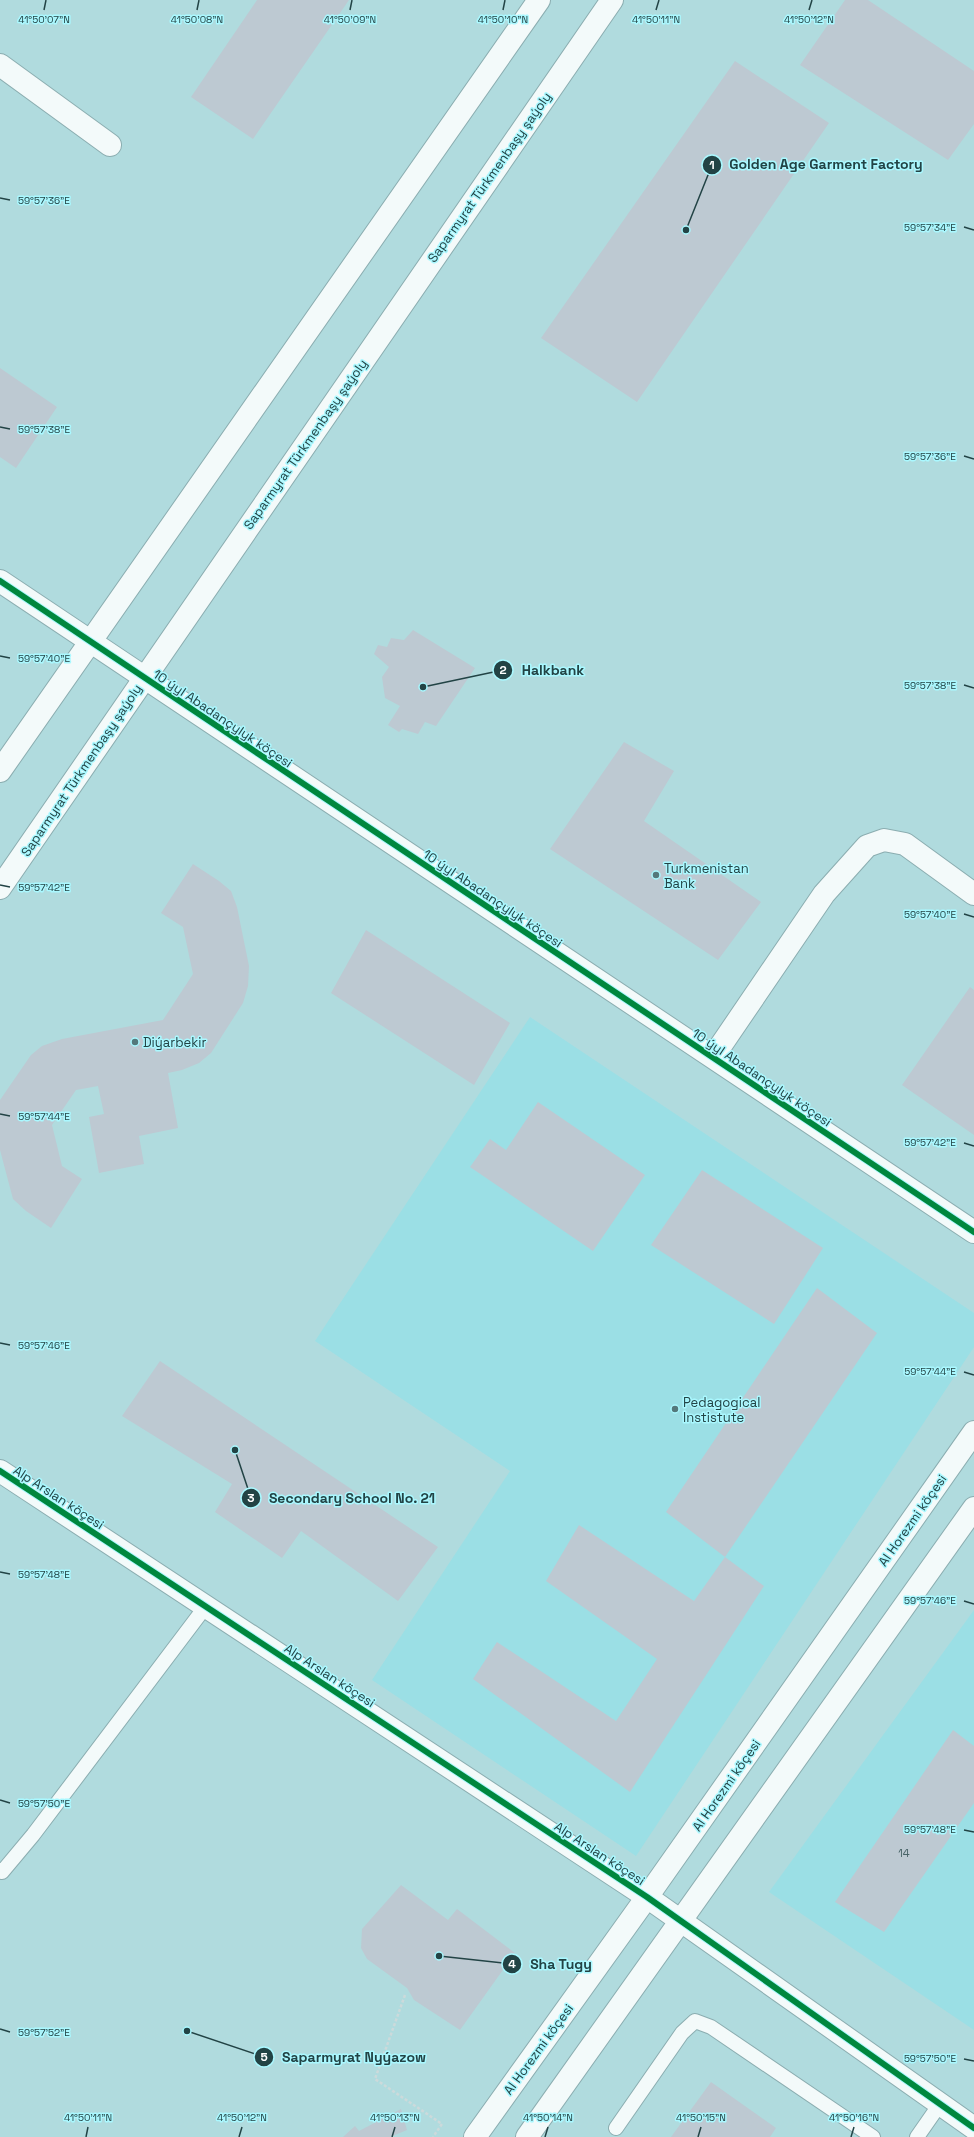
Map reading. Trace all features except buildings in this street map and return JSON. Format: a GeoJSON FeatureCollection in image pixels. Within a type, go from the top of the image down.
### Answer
{"type":"FeatureCollection","features":[{"type":"Feature","properties":{"kind":"street"},"geometry":{"type":"LineString","coordinates":[[0,771],[539,0]]}},
{"type":"Feature","properties":{"kind":"street","name":"Saparmyrat Türkmenbaşy şaýoly"},"geometry":{"type":"LineString","coordinates":[[0,888],[612,0]]}},
{"type":"Feature","properties":{"kind":"street"},"geometry":{"type":"LineString","coordinates":[[0,65],[110,145]]}},
{"type":"Feature","properties":{"kind":"street","name":"10 ýyl Abadançylyk köçesi"},"geometry":{"type":"LineString","coordinates":[[0,581],[974,1232]]}},
{"type":"Feature","properties":{"kind":"street"},"geometry":{"type":"LineString","coordinates":[[713,1057],[824,894],[867,846],[884,840],[905,844],[974,894]]}},
{"type":"Feature","properties":{"kind":"street","name":"Al Horezmi köçesi"},"geometry":{"type":"LineString","coordinates":[[475,2137],[647,1897],[974,1432]]}},
{"type":"Feature","properties":{"kind":"street","name":"Alp Arslan köçesi"},"geometry":{"type":"LineString","coordinates":[[0,1471],[647,1897],[974,2128]]}},
{"type":"Feature","properties":{"kind":"street"},"geometry":{"type":"LineString","coordinates":[[528,2137],[974,1508]]}},
{"type":"Feature","properties":{"kind":"lane"},"geometry":{"type":"LineString","coordinates":[[1,1872],[48,1816],[206,1606]]}},
{"type":"Feature","properties":{"kind":"lane"},"geometry":{"type":"LineString","coordinates":[[616,2128],[682,2033],[694,2021],[711,2027],[873,2137]]}},
{"type":"Feature","properties":{"kind":"lane"},"geometry":{"type":"LineString","coordinates":[[917,2137],[940,2104]]}},
{"type":"Feature","properties":{"kind":"path"},"geometry":{"type":"LineString","coordinates":[[405,1995],[376,2079],[442,2124],[433,2137]]}},
{"type":"Feature","properties":{"kind":"shaded area","name":"Pedagogical Instistute"},"geometry":{"type":"Polygon","coordinates":[[[530,1017],[974,1313],[974,1347],[636,1856],[372,1680],[510,1471],[315,1341],[530,1017]]]}},
{"type":"Feature","properties":{"kind":"shaded area"},"geometry":{"type":"Polygon","coordinates":[[[974,1610],[974,2030],[769,1892],[974,1610]]]}},
{"type":"Feature","properties":{"kind":"cycle path"},"geometry":{"type":"LineString","coordinates":[[0,581],[974,1232]]}},
{"type":"Feature","properties":{"kind":"cycle path"},"geometry":{"type":"LineString","coordinates":[[0,1471],[647,1897],[974,2128]]}},
{"type":"Feature","properties":{"kind":"place","name":"Golden Age Garment Factory"},"geometry":{"type":"Point","coordinates":[686,230]}},
{"type":"Feature","properties":{"kind":"place","name":"Halkbank"},"geometry":{"type":"Point","coordinates":[423,687]}},
{"type":"Feature","properties":{"kind":"place","name":"Turkmenistan Bank"},"geometry":{"type":"Point","coordinates":[656,875]}},
{"type":"Feature","properties":{"kind":"place","name":"Diýarbekir"},"geometry":{"type":"Point","coordinates":[135,1042]}},
{"type":"Feature","properties":{"kind":"place","name":"Pedagogical Instistute"},"geometry":{"type":"Point","coordinates":[675,1409]}},
{"type":"Feature","properties":{"kind":"place","name":"Secondary School No. 21"},"geometry":{"type":"Point","coordinates":[235,1450]}},
{"type":"Feature","properties":{"kind":"place","name":"Sha Tugy"},"geometry":{"type":"Point","coordinates":[439,1956]}},
{"type":"Feature","properties":{"kind":"place","name":"Saparmyrat Nyýazow"},"geometry":{"type":"Point","coordinates":[187,2031]}}]}
